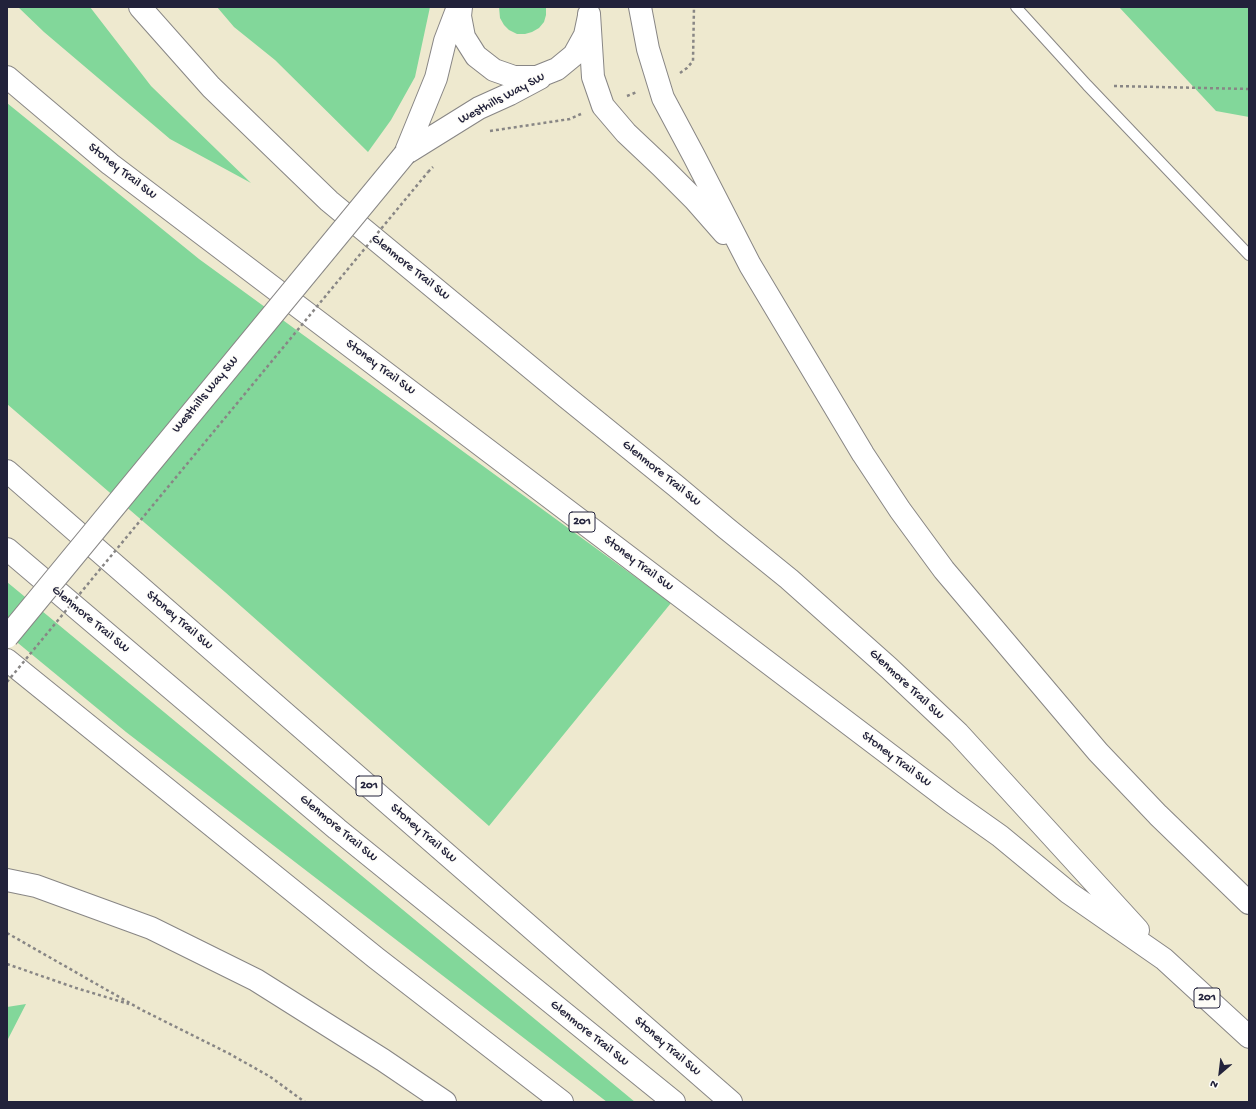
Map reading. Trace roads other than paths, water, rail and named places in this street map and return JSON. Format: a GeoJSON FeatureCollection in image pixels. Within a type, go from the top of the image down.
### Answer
{"type":"FeatureCollection","features":[{"type":"Feature","properties":{"kind":"main road","name":"Glenmore Trail SW"},"geometry":{"type":"LineString","coordinates":[[140,7],[211,87],[329,201],[789,579],[889,668],[958,733],[1164,958]]}},
{"type":"Feature","properties":{"kind":"main road","name":"Westhills Way SW"},"geometry":{"type":"LineString","coordinates":[[7,636],[405,154],[436,78],[445,41],[458,7]]}},
{"type":"Feature","properties":{"kind":"main road"},"geometry":{"type":"LineString","coordinates":[[461,7],[460,16],[464,37],[476,56],[494,70],[514,77],[536,77],[557,69],[574,55],[585,36],[589,10]]}},
{"type":"Feature","properties":{"kind":"main road"},"geometry":{"type":"LineString","coordinates":[[640,7],[648,49],[663,98],[750,265],[863,454],[900,510],[944,570],[1017,654],[1098,752],[1158,815],[1249,903]]}},
{"type":"Feature","properties":{"kind":"main road"},"geometry":{"type":"LineString","coordinates":[[589,10],[593,77],[603,106],[626,132],[662,166],[699,205],[723,231],[750,265]]}},
{"type":"Feature","properties":{"kind":"main road","name":"Westhills Way SW"},"geometry":{"type":"LineString","coordinates":[[405,154],[479,108],[510,94],[557,69]]}},
{"type":"Feature","properties":{"kind":"main road","name":"Stoney Trail SW"},"geometry":{"type":"LineString","coordinates":[[7,76],[110,164],[946,798],[1000,836],[1069,893],[1164,958],[1249,1037]]}},
{"type":"Feature","properties":{"kind":"main road","name":"Stoney Trail SW"},"geometry":{"type":"LineString","coordinates":[[7,471],[731,1102]]}},
{"type":"Feature","properties":{"kind":"main road","name":"Glenmore Trail SW"},"geometry":{"type":"LineString","coordinates":[[7,549],[337,829],[674,1102]]}},
{"type":"Feature","properties":{"kind":"main road"},"geometry":{"type":"LineString","coordinates":[[7,660],[376,958],[562,1102]]}},
{"type":"Feature","properties":{"kind":"main road"},"geometry":{"type":"LineString","coordinates":[[7,880],[36,886],[151,928],[256,980],[383,1060],[445,1102]]}},
{"type":"Feature","properties":{"kind":"lane"},"geometry":{"type":"LineString","coordinates":[[1016,7],[1087,85],[1249,255]]}}]}
